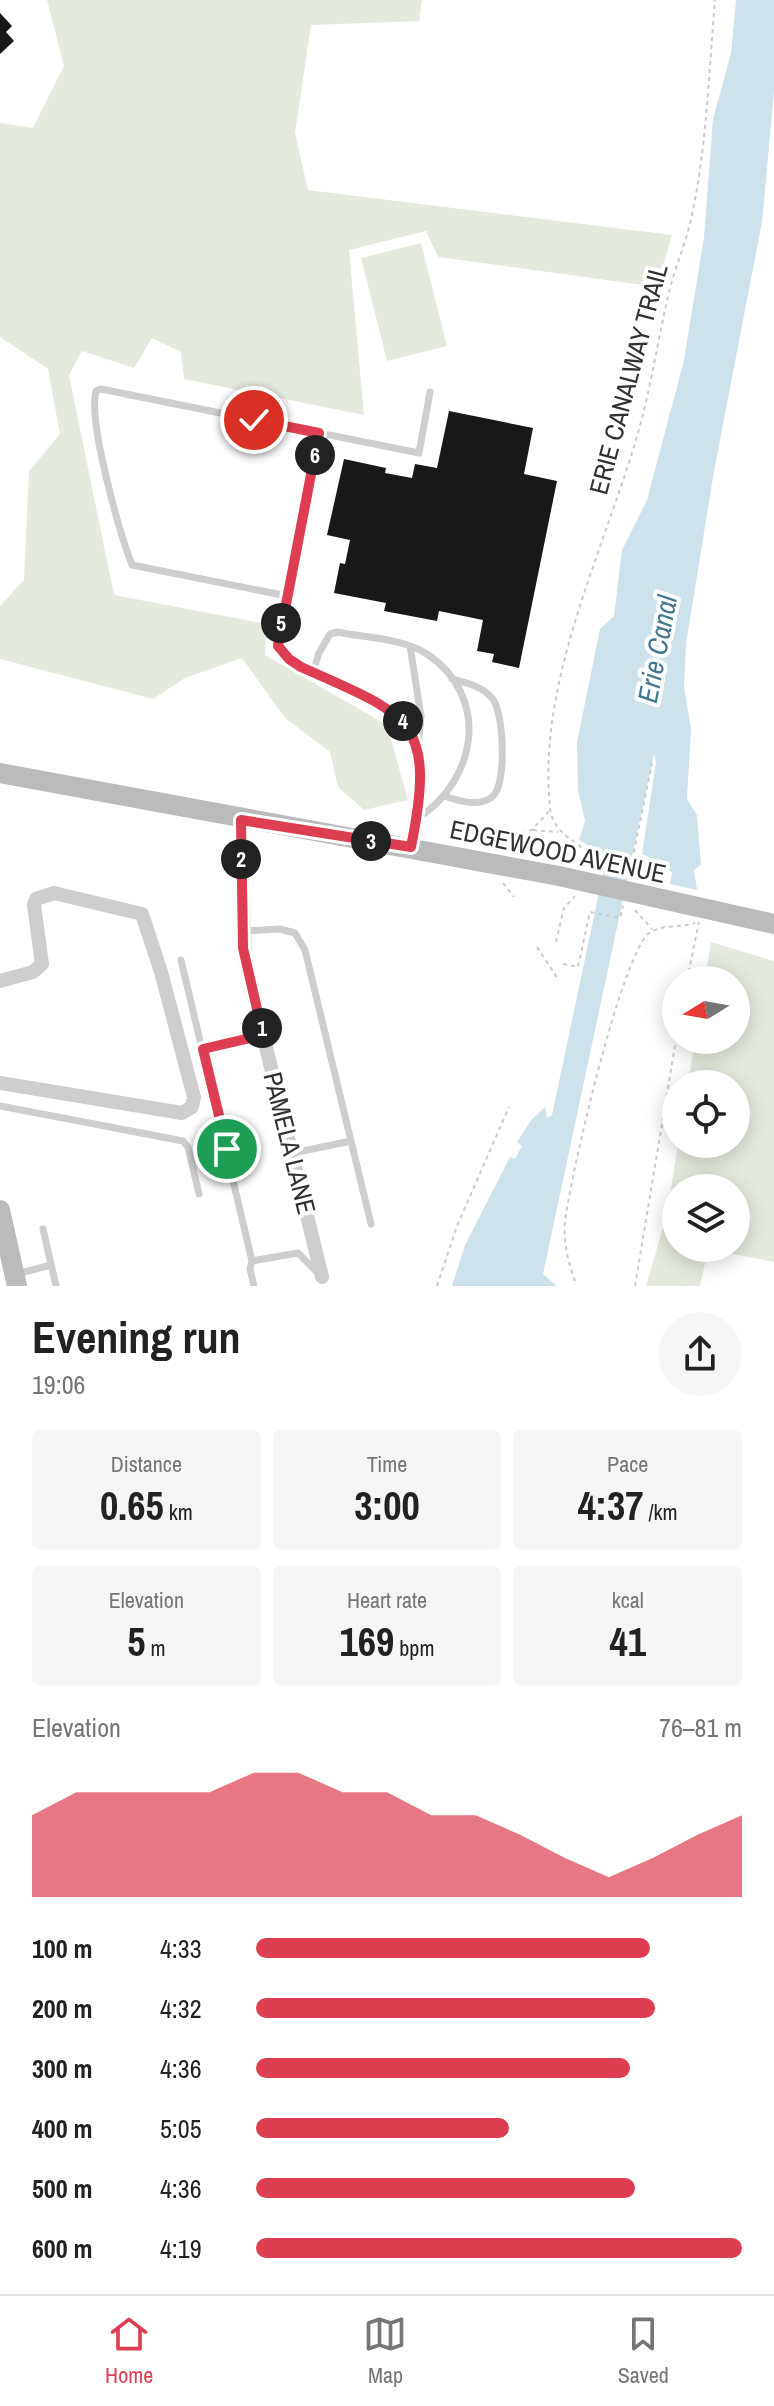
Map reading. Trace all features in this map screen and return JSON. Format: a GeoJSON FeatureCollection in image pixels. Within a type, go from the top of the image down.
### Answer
{"type":"FeatureCollection","features":[{"type":"Feature","properties":{"kind":"street","name":"EDGEWOOD AVENUE"},"geometry":{"type":"LineString","coordinates":[[0,773],[241,820],[411,847],[774,924]]}},
{"type":"Feature","properties":{"kind":"street","name":"PAMELA LANE"},"geometry":{"type":"LineString","coordinates":[[241,820],[245,961],[322,1277]]}},
{"type":"Feature","properties":{"kind":"street"},"geometry":{"type":"LineString","coordinates":[[0,981],[33,972],[42,964],[34,905],[42,895],[54,893],[142,914],[161,972],[194,1097],[192,1107],[182,1113],[0,1083]]}},
{"type":"Feature","properties":{"kind":"street"},"geometry":{"type":"LineString","coordinates":[[1,1218],[16,1280]]}},
{"type":"Feature","properties":{"kind":"lane"},"geometry":{"type":"LineString","coordinates":[[287,596],[132,565],[121,537],[95,422],[96,391],[101,389],[419,453],[430,392]]}},
{"type":"Feature","properties":{"kind":"lane"},"geometry":{"type":"LineString","coordinates":[[319,433],[278,646],[289,659],[385,705],[400,717],[418,747]]}},
{"type":"Feature","properties":{"kind":"lane"},"geometry":{"type":"LineString","coordinates":[[313,672],[330,634],[338,632],[410,646],[428,655],[452,679],[467,718],[470,746],[444,796],[418,818]]}},
{"type":"Feature","properties":{"kind":"lane"},"geometry":{"type":"LineString","coordinates":[[410,646],[420,705],[418,747],[421,764],[418,818],[411,847]]}},
{"type":"Feature","properties":{"kind":"lane"},"geometry":{"type":"LineString","coordinates":[[444,796],[479,803],[492,797],[498,789],[502,752],[497,704],[484,690],[452,679]]}},
{"type":"Feature","properties":{"kind":"lane"},"geometry":{"type":"LineString","coordinates":[[243,931],[280,929],[295,933],[305,950],[371,1224]]}},
{"type":"Feature","properties":{"kind":"lane"},"geometry":{"type":"LineString","coordinates":[[181,960],[252,1261],[250,1269],[254,1286]]}},
{"type":"Feature","properties":{"kind":"lane"},"geometry":{"type":"LineString","coordinates":[[203,1049],[263,1035]]}},
{"type":"Feature","properties":{"kind":"lane"},"geometry":{"type":"LineString","coordinates":[[0,1106],[183,1141],[188,1147],[199,1194]]}},
{"type":"Feature","properties":{"kind":"lane"},"geometry":{"type":"LineString","coordinates":[[293,1153],[351,1141]]}},
{"type":"Feature","properties":{"kind":"lane"},"geometry":{"type":"LineString","coordinates":[[43,1229],[56,1286]]}},
{"type":"Feature","properties":{"kind":"lane"},"geometry":{"type":"LineString","coordinates":[[252,1261],[298,1253],[322,1277]]}},
{"type":"Feature","properties":{"kind":"lane"},"geometry":{"type":"LineString","coordinates":[[16,1280],[51,1265]]}},
{"type":"Feature","properties":{"kind":"path","name":"ERIE CANALWAY TRAIL"},"geometry":{"type":"LineString","coordinates":[[558,832],[550,810],[549,763],[556,699],[582,601],[637,435],[669,292],[693,211],[715,0]]}},
{"type":"Feature","properties":{"kind":"path"},"geometry":{"type":"LineString","coordinates":[[629,876],[652,763]]}},
{"type":"Feature","properties":{"kind":"path"},"geometry":{"type":"LineString","coordinates":[[532,830],[550,810]]}},
{"type":"Feature","properties":{"kind":"path"},"geometry":{"type":"LineString","coordinates":[[493,850],[502,837],[532,830],[558,832],[592,857],[592,878]]}},
{"type":"Feature","properties":{"kind":"path"},"geometry":{"type":"LineString","coordinates":[[502,881],[514,897]]}},
{"type":"Feature","properties":{"kind":"path"},"geometry":{"type":"LineString","coordinates":[[556,942],[564,908],[572,897]]}},
{"type":"Feature","properties":{"kind":"path"},"geometry":{"type":"LineString","coordinates":[[563,964],[578,967],[590,912],[620,918],[623,905],[641,913],[654,931]]}},
{"type":"Feature","properties":{"kind":"path"},"geometry":{"type":"LineString","coordinates":[[575,1281],[567,1259],[565,1223],[582,1138],[620,995],[637,948],[654,931],[694,925],[702,908]]}},
{"type":"Feature","properties":{"kind":"path"},"geometry":{"type":"LineString","coordinates":[[690,966],[702,908]]}},
{"type":"Feature","properties":{"kind":"path"},"geometry":{"type":"LineString","coordinates":[[537,947],[558,979]]}},
{"type":"Feature","properties":{"kind":"path"},"geometry":{"type":"LineString","coordinates":[[635,1286],[674,1054]]}},
{"type":"Feature","properties":{"kind":"path"},"geometry":{"type":"LineString","coordinates":[[437,1286],[457,1226],[509,1107]]}},
{"type":"Feature","properties":{"kind":"shaded area"},"geometry":{"type":"Polygon","coordinates":[[[47,0],[422,0],[419,21],[311,25],[295,133],[308,190],[672,235],[657,287],[438,257],[426,231],[349,250],[364,415],[184,379],[181,352],[152,338],[134,368],[82,351],[69,375],[114,595],[267,624],[265,655],[387,725],[408,800],[364,810],[338,787],[330,752],[285,718],[242,658],[185,678],[153,699],[0,659],[0,606],[24,580],[29,471],[60,434],[48,369],[0,337],[0,123],[33,128],[64,66],[47,0]]]}},
{"type":"Feature","properties":{"kind":"shaded area"},"geometry":{"type":"Polygon","coordinates":[[[421,243],[447,346],[387,361],[361,258],[421,243]]]}},
{"type":"Feature","properties":{"kind":"shaded area"},"geometry":{"type":"Polygon","coordinates":[[[711,942],[774,961],[774,1262],[750,1257],[750,1174],[673,1174],[676,1158],[750,1158],[750,1070],[690,1070],[693,1054],[750,1054],[750,966],[707,966],[711,942]]]}},
{"type":"Feature","properties":{"kind":"shaded area"},"geometry":{"type":"Polygon","coordinates":[[[662,1231],[662,1262],[705,1262],[700,1286],[646,1286],[662,1231]]]}},
{"type":"Feature","properties":{"kind":"water","name":"Erie Canal"},"geometry":{"type":"Polygon","coordinates":[[[736,0],[774,0],[774,92],[762,222],[714,471],[686,644],[684,686],[691,729],[687,799],[697,815],[701,865],[694,870],[697,890],[670,884],[672,873],[665,864],[642,854],[656,762],[654,754],[543,1274],[557,1286],[452,1286],[465,1245],[510,1157],[515,1159],[522,1146],[517,1142],[532,1119],[545,1107],[547,1118],[552,1115],[605,864],[596,850],[579,840],[585,821],[578,790],[577,742],[600,629],[614,616],[622,550],[647,500],[684,360],[704,237],[713,119],[731,53],[736,0]]]}},
{"type":"Feature","properties":{"kind":"building"},"geometry":{"type":"Polygon","coordinates":[[[0,13],[12,26],[6,32],[14,41],[0,54],[0,13]]]}},
{"type":"Feature","properties":{"kind":"building"},"geometry":{"type":"Polygon","coordinates":[[[449,411],[533,428],[524,474],[557,481],[519,668],[492,662],[494,654],[477,651],[483,620],[439,611],[437,621],[384,611],[386,603],[334,593],[340,563],[345,564],[350,540],[327,535],[344,459],[386,468],[385,473],[412,478],[415,464],[437,468],[449,411]]]}},
{"type":"Feature","properties":{"kind":"route"},"geometry":{"type":"LineString","coordinates":[[227,1149],[203,1049],[263,1035],[243,948],[241,820],[411,847],[418,818],[421,764],[418,747],[400,717],[364,694],[301,667],[282,653],[278,646],[277,638],[319,433],[254,420]]}}]}
